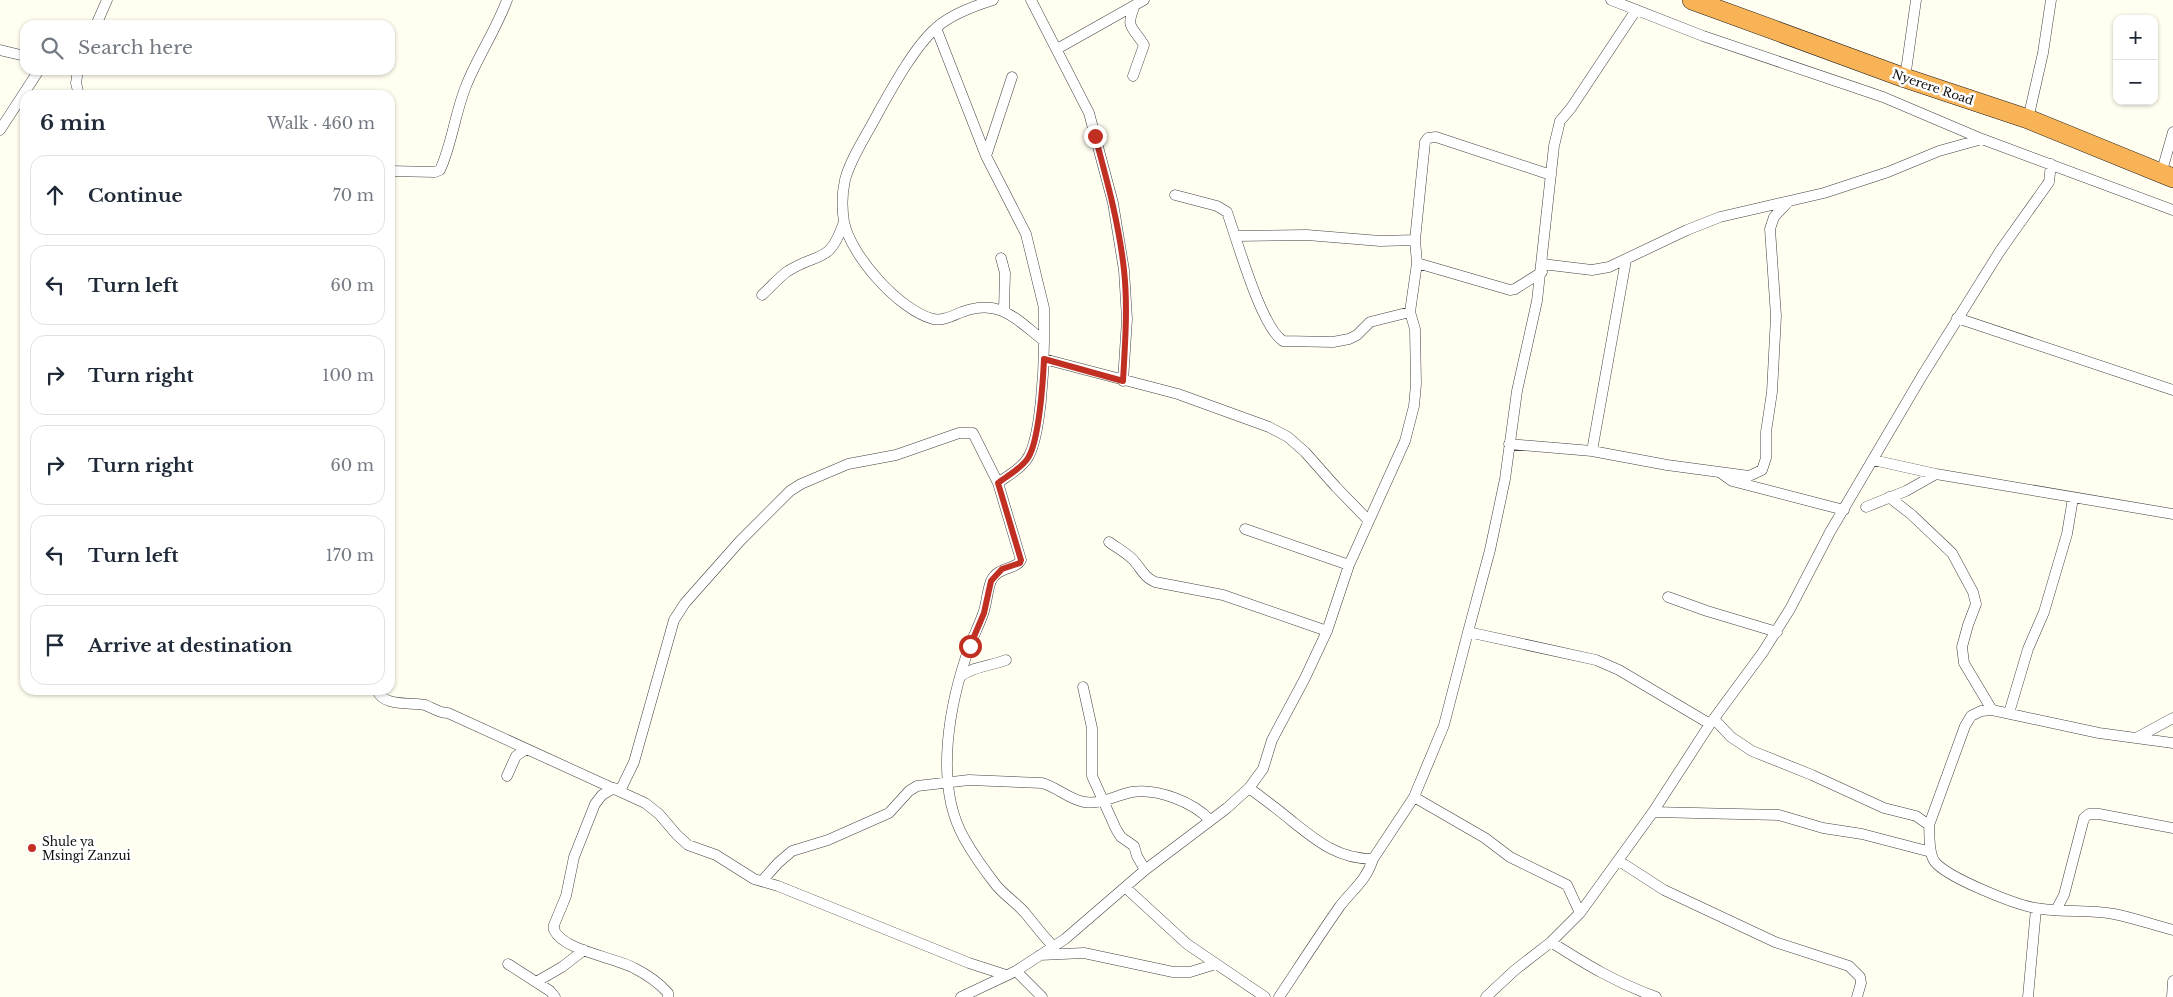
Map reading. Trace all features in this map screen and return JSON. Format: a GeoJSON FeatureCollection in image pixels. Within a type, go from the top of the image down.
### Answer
{"type":"FeatureCollection","features":[{"type":"Feature","properties":{"kind":"highway","name":"Nyerere Road"},"geometry":{"type":"LineString","coordinates":[[1692,0],[1904,78],[2028,119],[2167,176]]}},
{"type":"Feature","properties":{"kind":"street"},"geometry":{"type":"LineString","coordinates":[[98,20],[107,0]]}},
{"type":"Feature","properties":{"kind":"street"},"geometry":{"type":"LineString","coordinates":[[395,171],[435,172],[440,170],[472,70],[498,24],[508,0]]}},
{"type":"Feature","properties":{"kind":"street"},"geometry":{"type":"LineString","coordinates":[[762,295],[788,272],[826,254],[838,240],[844,222],[842,197],[845,179],[858,150],[880,109],[909,63],[936,28],[948,19],[993,0]]}},
{"type":"Feature","properties":{"kind":"street"},"geometry":{"type":"LineString","coordinates":[[1031,0],[1089,113],[1113,203],[1124,270],[1126,319],[1123,381]]}},
{"type":"Feature","properties":{"kind":"street"},"geometry":{"type":"LineString","coordinates":[[1611,0],[1703,36],[1882,97],[1982,139],[2173,210]]}},
{"type":"Feature","properties":{"kind":"street"},"geometry":{"type":"LineString","coordinates":[[1904,78],[1916,0]]}},
{"type":"Feature","properties":{"kind":"street"},"geometry":{"type":"LineString","coordinates":[[2028,119],[2043,53],[2051,0]]}},
{"type":"Feature","properties":{"kind":"street"},"geometry":{"type":"LineString","coordinates":[[1057,49],[1139,2]]}},
{"type":"Feature","properties":{"kind":"street"},"geometry":{"type":"LineString","coordinates":[[1133,76],[1144,45],[1130,25],[1129,19],[1139,2]]}},
{"type":"Feature","properties":{"kind":"street"},"geometry":{"type":"LineString","coordinates":[[1279,997],[1341,904],[1359,886],[1373,859],[1414,797],[1444,725],[1490,550],[1505,479],[1517,391],[1542,268],[1554,146],[1560,121],[1571,108],[1636,10]]}},
{"type":"Feature","properties":{"kind":"street"},"geometry":{"type":"LineString","coordinates":[[936,28],[986,156],[1026,234],[1044,308],[1042,391],[1032,450],[1023,464],[998,483]]}},
{"type":"Feature","properties":{"kind":"street"},"geometry":{"type":"LineString","coordinates":[[0,50],[20,55]]}},
{"type":"Feature","properties":{"kind":"street"},"geometry":{"type":"LineString","coordinates":[[25,90],[35,75]]}},
{"type":"Feature","properties":{"kind":"street"},"geometry":{"type":"LineString","coordinates":[[77,75],[76,83],[78,90]]}},
{"type":"Feature","properties":{"kind":"street"},"geometry":{"type":"LineString","coordinates":[[986,156],[1012,78]]}},
{"type":"Feature","properties":{"kind":"street"},"geometry":{"type":"LineString","coordinates":[[0,130],[20,98]]}},
{"type":"Feature","properties":{"kind":"street"},"geometry":{"type":"LineString","coordinates":[[2167,176],[2173,132]]}},
{"type":"Feature","properties":{"kind":"street"},"geometry":{"type":"LineString","coordinates":[[961,997],[1016,970],[1065,938],[1145,870],[1227,808],[1249,788],[1263,768],[1272,740],[1328,630],[1349,565],[1405,441],[1414,406],[1415,329],[1410,312],[1417,263],[1414,240],[1425,142],[1428,138],[1436,137],[1551,175]]}},
{"type":"Feature","properties":{"kind":"street"},"geometry":{"type":"LineString","coordinates":[[1417,263],[1510,290],[1515,289],[1542,268],[1592,270],[1609,268],[1687,230],[1720,217],[1824,193],[1888,172],[1939,151],[1982,139]]}},
{"type":"Feature","properties":{"kind":"street"},"geometry":{"type":"LineString","coordinates":[[1486,997],[1515,970],[1551,942],[1580,914],[1619,861],[1712,721],[1776,632],[1844,510],[1957,318],[2000,251],[2049,182],[2051,164]]}},
{"type":"Feature","properties":{"kind":"street"},"geometry":{"type":"LineString","coordinates":[[1174,195],[1223,207],[1228,212],[1264,314],[1277,337],[1284,341],[1333,342],[1349,339],[1357,335],[1370,322],[1410,312]]}},
{"type":"Feature","properties":{"kind":"street"},"geometry":{"type":"LineString","coordinates":[[1509,444],[1592,451],[1667,465],[1749,476],[1762,470],[1766,458],[1766,432],[1772,392],[1776,316],[1770,229],[1774,217],[1788,202]]}},
{"type":"Feature","properties":{"kind":"street"},"geometry":{"type":"LineString","coordinates":[[844,222],[867,266],[888,291],[907,307],[928,317],[940,320],[983,306],[1004,310],[1044,341]]}},
{"type":"Feature","properties":{"kind":"street"},"geometry":{"type":"LineString","coordinates":[[1236,236],[1315,236],[1414,240]]}},
{"type":"Feature","properties":{"kind":"street"},"geometry":{"type":"LineString","coordinates":[[1001,258],[1005,273],[1004,310]]}},
{"type":"Feature","properties":{"kind":"street"},"geometry":{"type":"LineString","coordinates":[[1592,451],[1626,260]]}},
{"type":"Feature","properties":{"kind":"street"},"geometry":{"type":"LineString","coordinates":[[1957,318],[2173,390]]}},
{"type":"Feature","properties":{"kind":"street"},"geometry":{"type":"LineString","coordinates":[[1044,359],[1178,394],[1225,410],[1288,437],[1305,452],[1369,521]]}},
{"type":"Feature","properties":{"kind":"street"},"geometry":{"type":"LineString","coordinates":[[668,997],[668,993],[662,986],[634,967],[584,950],[566,941],[556,934],[554,924],[566,896],[574,857],[595,804],[602,795],[617,789],[634,762],[674,620],[685,603],[740,541],[790,492],[801,484],[848,464],[896,455],[966,432],[974,434],[998,483],[1021,560],[1020,563],[1002,569],[991,581],[984,613],[970,646],[961,676],[949,727],[948,782],[956,820],[964,838],[997,886],[1026,913],[1053,946]]}},
{"type":"Feature","properties":{"kind":"street"},"geometry":{"type":"LineString","coordinates":[[1873,460],[1936,474],[2173,514]]}},
{"type":"Feature","properties":{"kind":"street"},"geometry":{"type":"LineString","coordinates":[[1719,471],[1732,481],[1844,510]]}},
{"type":"Feature","properties":{"kind":"street"},"geometry":{"type":"LineString","coordinates":[[1866,507],[1906,491],[1936,474]]}},
{"type":"Feature","properties":{"kind":"street"},"geometry":{"type":"LineString","coordinates":[[1889,497],[1948,549],[1968,583],[1976,604],[1965,634],[1962,655],[1964,663],[1992,710]]}},
{"type":"Feature","properties":{"kind":"street"},"geometry":{"type":"LineString","coordinates":[[2009,713],[2028,649],[2047,603],[2067,534],[2073,498]]}},
{"type":"Feature","properties":{"kind":"street"},"geometry":{"type":"LineString","coordinates":[[1245,530],[1349,565]]}},
{"type":"Feature","properties":{"kind":"street"},"geometry":{"type":"LineString","coordinates":[[1109,542],[1131,558],[1144,575],[1155,582],[1223,596],[1328,630]]}},
{"type":"Feature","properties":{"kind":"street"},"geometry":{"type":"LineString","coordinates":[[1668,596],[1707,611],[1776,632]]}},
{"type":"Feature","properties":{"kind":"street"},"geometry":{"type":"LineString","coordinates":[[1468,632],[1596,660],[1619,670],[1712,721],[1752,751],[1812,775],[1884,808],[1916,816],[1929,825]]}},
{"type":"Feature","properties":{"kind":"street"},"geometry":{"type":"LineString","coordinates":[[961,676],[970,669],[985,668],[1006,660]]}},
{"type":"Feature","properties":{"kind":"street"},"geometry":{"type":"LineString","coordinates":[[1083,687],[1092,728],[1092,776],[1116,829],[1121,837],[1134,846],[1145,870]]}},
{"type":"Feature","properties":{"kind":"street"},"geometry":{"type":"LineString","coordinates":[[380,695],[387,700],[416,704],[448,713],[525,750],[617,789],[645,803],[659,814],[677,835],[688,844],[716,855],[746,875],[969,963],[1006,975]]}},
{"type":"Feature","properties":{"kind":"street"},"geometry":{"type":"LineString","coordinates":[[2173,743],[2099,732],[1992,710],[1981,711],[1971,716],[1964,726],[1929,825],[1931,852],[1935,862],[1950,874],[2018,904],[2036,909],[2114,914],[2173,930]]}},
{"type":"Feature","properties":{"kind":"street"},"geometry":{"type":"LineString","coordinates":[[2138,737],[2173,718]]}},
{"type":"Feature","properties":{"kind":"street"},"geometry":{"type":"LineString","coordinates":[[508,776],[516,756],[525,750]]}},
{"type":"Feature","properties":{"kind":"street"},"geometry":{"type":"LineString","coordinates":[[762,881],[792,851],[828,840],[889,813],[909,791],[917,786],[948,782],[993,780],[1042,783],[1085,802],[1103,801],[1133,792],[1161,793],[1196,808],[1210,820]]}},
{"type":"Feature","properties":{"kind":"street"},"geometry":{"type":"LineString","coordinates":[[1249,788],[1329,849],[1344,855],[1373,859]]}},
{"type":"Feature","properties":{"kind":"street"},"geometry":{"type":"LineString","coordinates":[[1414,797],[1485,838],[1510,857],[1567,885],[1580,914]]}},
{"type":"Feature","properties":{"kind":"street"},"geometry":{"type":"LineString","coordinates":[[1653,812],[1779,815],[1824,828],[1862,834],[1931,852]]}},
{"type":"Feature","properties":{"kind":"street"},"geometry":{"type":"LineString","coordinates":[[2056,910],[2064,895],[2084,818],[2089,814],[2099,814],[2173,828]]}},
{"type":"Feature","properties":{"kind":"street"},"geometry":{"type":"LineString","coordinates":[[1619,861],[1664,890],[1775,942],[1850,966],[1860,977],[1861,983],[1857,997]]}},
{"type":"Feature","properties":{"kind":"street"},"geometry":{"type":"LineString","coordinates":[[1126,888],[1172,931],[1265,997]]}},
{"type":"Feature","properties":{"kind":"street"},"geometry":{"type":"LineString","coordinates":[[2028,997],[2036,909]]}},
{"type":"Feature","properties":{"kind":"street"},"geometry":{"type":"LineString","coordinates":[[1551,942],[1600,973],[1656,997]]}},
{"type":"Feature","properties":{"kind":"street"},"geometry":{"type":"LineString","coordinates":[[536,982],[562,967],[584,950]]}},
{"type":"Feature","properties":{"kind":"street"},"geometry":{"type":"LineString","coordinates":[[1038,956],[1084,953],[1172,972],[1190,972],[1216,964]]}},
{"type":"Feature","properties":{"kind":"street"},"geometry":{"type":"LineString","coordinates":[[508,964],[550,991],[555,997]]}},
{"type":"Feature","properties":{"kind":"street"},"geometry":{"type":"LineString","coordinates":[[1016,970],[1042,997]]}},
{"type":"Feature","properties":{"kind":"street"},"geometry":{"type":"LineString","coordinates":[[2172,997],[2173,981]]}},
{"type":"Feature","properties":{"kind":"place","name":"Shule ya Msingi Zanzui"},"geometry":{"type":"Point","coordinates":[32,848]}},
{"type":"Feature","properties":{"kind":"route"},"geometry":{"type":"LineString","coordinates":[[970,646],[984,613],[991,581],[1002,569],[1016,565],[1021,560],[1020,550],[998,483],[1023,464],[1032,450],[1042,391],[1044,359],[1123,381],[1126,319],[1124,270],[1113,203],[1095,136]]}}]}
